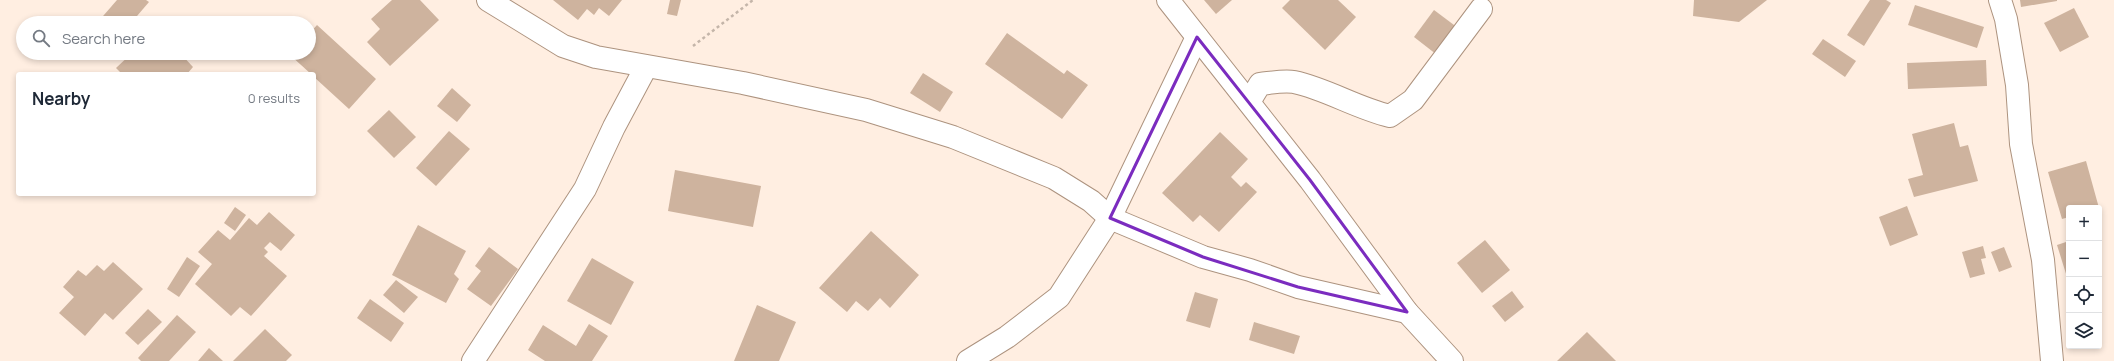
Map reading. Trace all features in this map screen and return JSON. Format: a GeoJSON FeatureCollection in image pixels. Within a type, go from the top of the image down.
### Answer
{"type":"FeatureCollection","features":[{"type":"Feature","properties":{"kind":"street"},"geometry":{"type":"LineString","coordinates":[[488,0],[563,46],[596,57],[743,83],[866,110],[952,137],[1054,178],[1091,201],[1110,218],[1203,257],[1298,287],[1407,312]]}},
{"type":"Feature","properties":{"kind":"street"},"geometry":{"type":"LineString","coordinates":[[1168,0],[1310,180],[1407,312],[1452,361]]}},
{"type":"Feature","properties":{"kind":"street"},"geometry":{"type":"LineString","coordinates":[[2000,0],[2006,19],[2017,85],[2021,144],[2043,260],[2052,361]]}},
{"type":"Feature","properties":{"kind":"street"},"geometry":{"type":"LineString","coordinates":[[1249,102],[1260,84],[1292,82],[1326,91],[1376,113],[1390,116],[1414,100],[1481,9]]}},
{"type":"Feature","properties":{"kind":"street"},"geometry":{"type":"LineString","coordinates":[[968,361],[1007,337],[1059,297],[1110,218],[1197,37]]}},
{"type":"Feature","properties":{"kind":"street"},"geometry":{"type":"LineString","coordinates":[[473,361],[585,189],[614,126],[653,68]]}},
{"type":"Feature","properties":{"kind":"path"},"geometry":{"type":"LineString","coordinates":[[653,68],[728,21],[754,0]]}},
{"type":"Feature","properties":{"kind":"highlighted area"},"geometry":{"type":"Polygon","coordinates":[[[1197,37],[1310,180],[1407,312],[1298,287],[1203,257],[1110,218],[1197,37]]]}},
{"type":"Feature","properties":{"kind":"building"},"geometry":{"type":"Polygon","coordinates":[[[117,0],[146,0],[149,2],[137,16],[103,16],[117,0]]]}},
{"type":"Feature","properties":{"kind":"building"},"geometry":{"type":"Polygon","coordinates":[[[392,0],[420,0],[439,20],[390,66],[367,42],[380,29],[371,19],[392,0]]]}},
{"type":"Feature","properties":{"kind":"building"},"geometry":{"type":"Polygon","coordinates":[[[553,0],[622,0],[609,16],[599,8],[594,15],[587,9],[578,20],[553,0]]]}},
{"type":"Feature","properties":{"kind":"building"},"geometry":{"type":"Polygon","coordinates":[[[670,0],[681,0],[677,16],[667,14],[670,0]]]}},
{"type":"Feature","properties":{"kind":"building"},"geometry":{"type":"Polygon","coordinates":[[[1204,0],[1232,0],[1216,14],[1204,0]]]}},
{"type":"Feature","properties":{"kind":"building"},"geometry":{"type":"Polygon","coordinates":[[[1290,0],[1338,0],[1356,17],[1325,50],[1282,8],[1290,0]]]}},
{"type":"Feature","properties":{"kind":"building"},"geometry":{"type":"Polygon","coordinates":[[[1694,0],[1767,0],[1739,22],[1693,16],[1694,0]]]}},
{"type":"Feature","properties":{"kind":"building"},"geometry":{"type":"Polygon","coordinates":[[[1870,0],[1886,0],[1891,3],[1864,46],[1847,35],[1870,0]]]}},
{"type":"Feature","properties":{"kind":"building"},"geometry":{"type":"Polygon","coordinates":[[[2020,0],[2057,0],[2057,1],[2021,7],[2020,0]]]}},
{"type":"Feature","properties":{"kind":"building"},"geometry":{"type":"Polygon","coordinates":[[[1915,5],[1984,27],[1977,48],[1908,25],[1915,5]]]}},
{"type":"Feature","properties":{"kind":"building"},"geometry":{"type":"Polygon","coordinates":[[[2074,8],[2089,37],[2060,52],[2044,23],[2074,8]]]}},
{"type":"Feature","properties":{"kind":"building"},"geometry":{"type":"Polygon","coordinates":[[[1434,10],[1462,31],[1441,58],[1414,37],[1434,10]]]}},
{"type":"Feature","properties":{"kind":"building"},"geometry":{"type":"Polygon","coordinates":[[[317,25],[376,79],[349,109],[316,79],[316,72],[309,72],[296,60],[316,60],[317,25]]]}},
{"type":"Feature","properties":{"kind":"building"},"geometry":{"type":"Polygon","coordinates":[[[1007,33],[1064,74],[1067,70],[1088,85],[1062,119],[985,64],[1007,33]]]}},
{"type":"Feature","properties":{"kind":"building"},"geometry":{"type":"Polygon","coordinates":[[[1823,39],[1856,61],[1845,77],[1812,54],[1823,39]]]}},
{"type":"Feature","properties":{"kind":"building"},"geometry":{"type":"Polygon","coordinates":[[[125,60],[186,60],[193,67],[189,72],[120,72],[116,68],[125,60]]]}},
{"type":"Feature","properties":{"kind":"building"},"geometry":{"type":"Polygon","coordinates":[[[1986,60],[1987,86],[1908,89],[1907,63],[1986,60]]]}},
{"type":"Feature","properties":{"kind":"building"},"geometry":{"type":"Polygon","coordinates":[[[923,73],[953,92],[940,112],[910,93],[923,73]]]}},
{"type":"Feature","properties":{"kind":"building"},"geometry":{"type":"Polygon","coordinates":[[[452,88],[471,105],[457,122],[437,106],[452,88]]]}},
{"type":"Feature","properties":{"kind":"building"},"geometry":{"type":"Polygon","coordinates":[[[389,110],[416,137],[394,158],[367,131],[389,110]]]}},
{"type":"Feature","properties":{"kind":"building"},"geometry":{"type":"Polygon","coordinates":[[[1954,123],[1960,147],[1968,145],[1978,181],[1914,197],[1908,179],[1923,175],[1912,134],[1954,123]]]}},
{"type":"Feature","properties":{"kind":"building"},"geometry":{"type":"Polygon","coordinates":[[[449,131],[470,149],[436,186],[416,168],[449,131]]]}},
{"type":"Feature","properties":{"kind":"building"},"geometry":{"type":"Polygon","coordinates":[[[1220,132],[1248,159],[1231,177],[1241,187],[1246,182],[1257,192],[1219,232],[1200,215],[1193,222],[1162,193],[1220,132]]]}},
{"type":"Feature","properties":{"kind":"building"},"geometry":{"type":"Polygon","coordinates":[[[2086,161],[2098,205],[2066,205],[2066,218],[2062,219],[2048,172],[2086,161]]]}},
{"type":"Feature","properties":{"kind":"building"},"geometry":{"type":"Polygon","coordinates":[[[675,170],[761,186],[753,227],[668,211],[675,170]]]}},
{"type":"Feature","properties":{"kind":"building"},"geometry":{"type":"Polygon","coordinates":[[[1907,206],[1918,235],[1890,246],[1879,217],[1907,206]]]}},
{"type":"Feature","properties":{"kind":"building"},"geometry":{"type":"Polygon","coordinates":[[[235,207],[246,215],[235,231],[224,223],[235,207]]]}},
{"type":"Feature","properties":{"kind":"building"},"geometry":{"type":"Polygon","coordinates":[[[269,212],[295,235],[281,251],[270,242],[264,248],[268,252],[264,256],[287,276],[251,316],[240,307],[231,316],[195,284],[212,264],[198,252],[218,230],[230,240],[249,218],[257,225],[269,212]]]}},
{"type":"Feature","properties":{"kind":"building"},"geometry":{"type":"Polygon","coordinates":[[[418,225],[466,251],[454,274],[459,279],[446,303],[392,275],[418,225]]]}},
{"type":"Feature","properties":{"kind":"building"},"geometry":{"type":"Polygon","coordinates":[[[871,231],[919,275],[890,308],[880,298],[868,311],[856,301],[847,312],[819,288],[871,231]]]}},
{"type":"Feature","properties":{"kind":"building"},"geometry":{"type":"Polygon","coordinates":[[[1485,240],[1510,270],[1482,293],[1457,263],[1485,240]]]}},
{"type":"Feature","properties":{"kind":"building"},"geometry":{"type":"Polygon","coordinates":[[[2066,242],[2066,274],[2057,245],[2066,242]]]}},
{"type":"Feature","properties":{"kind":"building"},"geometry":{"type":"Polygon","coordinates":[[[1983,246],[1986,258],[1981,259],[1985,274],[1970,278],[1962,252],[1983,246]]]}},
{"type":"Feature","properties":{"kind":"building"},"geometry":{"type":"Polygon","coordinates":[[[489,247],[518,269],[491,306],[467,289],[481,271],[475,266],[489,247]]]}},
{"type":"Feature","properties":{"kind":"building"},"geometry":{"type":"Polygon","coordinates":[[[2004,247],[2012,267],[1999,272],[1991,252],[2004,247]]]}},
{"type":"Feature","properties":{"kind":"building"},"geometry":{"type":"Polygon","coordinates":[[[187,257],[200,266],[179,297],[167,289],[187,257]]]}},
{"type":"Feature","properties":{"kind":"building"},"geometry":{"type":"Polygon","coordinates":[[[592,258],[634,282],[611,325],[567,301],[592,258]]]}},
{"type":"Feature","properties":{"kind":"building"},"geometry":{"type":"Polygon","coordinates":[[[113,262],[143,289],[113,320],[105,313],[85,336],[59,313],[74,297],[63,287],[78,270],[86,276],[97,265],[104,271],[113,262]]]}},
{"type":"Feature","properties":{"kind":"building"},"geometry":{"type":"Polygon","coordinates":[[[396,280],[418,297],[404,313],[383,295],[396,280]]]}},
{"type":"Feature","properties":{"kind":"building"},"geometry":{"type":"Polygon","coordinates":[[[1512,291],[1524,307],[1505,322],[1492,306],[1512,291]]]}},
{"type":"Feature","properties":{"kind":"building"},"geometry":{"type":"Polygon","coordinates":[[[1195,292],[1218,299],[1210,328],[1186,321],[1195,292]]]}},
{"type":"Feature","properties":{"kind":"building"},"geometry":{"type":"Polygon","coordinates":[[[370,299],[404,323],[391,342],[357,318],[370,299]]]}},
{"type":"Feature","properties":{"kind":"building"},"geometry":{"type":"Polygon","coordinates":[[[757,305],[796,322],[779,361],[734,361],[757,305]]]}},
{"type":"Feature","properties":{"kind":"building"},"geometry":{"type":"Polygon","coordinates":[[[148,309],[162,322],[138,345],[125,333],[148,309]]]}},
{"type":"Feature","properties":{"kind":"building"},"geometry":{"type":"Polygon","coordinates":[[[177,315],[196,332],[169,361],[141,361],[138,358],[177,315]]]}},
{"type":"Feature","properties":{"kind":"building"},"geometry":{"type":"Polygon","coordinates":[[[1254,322],[1300,336],[1294,354],[1249,340],[1254,322]]]}},
{"type":"Feature","properties":{"kind":"building"},"geometry":{"type":"Polygon","coordinates":[[[589,324],[608,336],[592,361],[545,361],[528,350],[543,325],[576,346],[589,324]]]}},
{"type":"Feature","properties":{"kind":"building"},"geometry":{"type":"Polygon","coordinates":[[[265,329],[292,355],[286,361],[233,361],[265,329]]]}},
{"type":"Feature","properties":{"kind":"building"},"geometry":{"type":"Polygon","coordinates":[[[1587,332],[1616,361],[1557,361],[1587,332]]]}},
{"type":"Feature","properties":{"kind":"building"},"geometry":{"type":"Polygon","coordinates":[[[209,348],[223,361],[198,361],[209,348]]]}}]}
